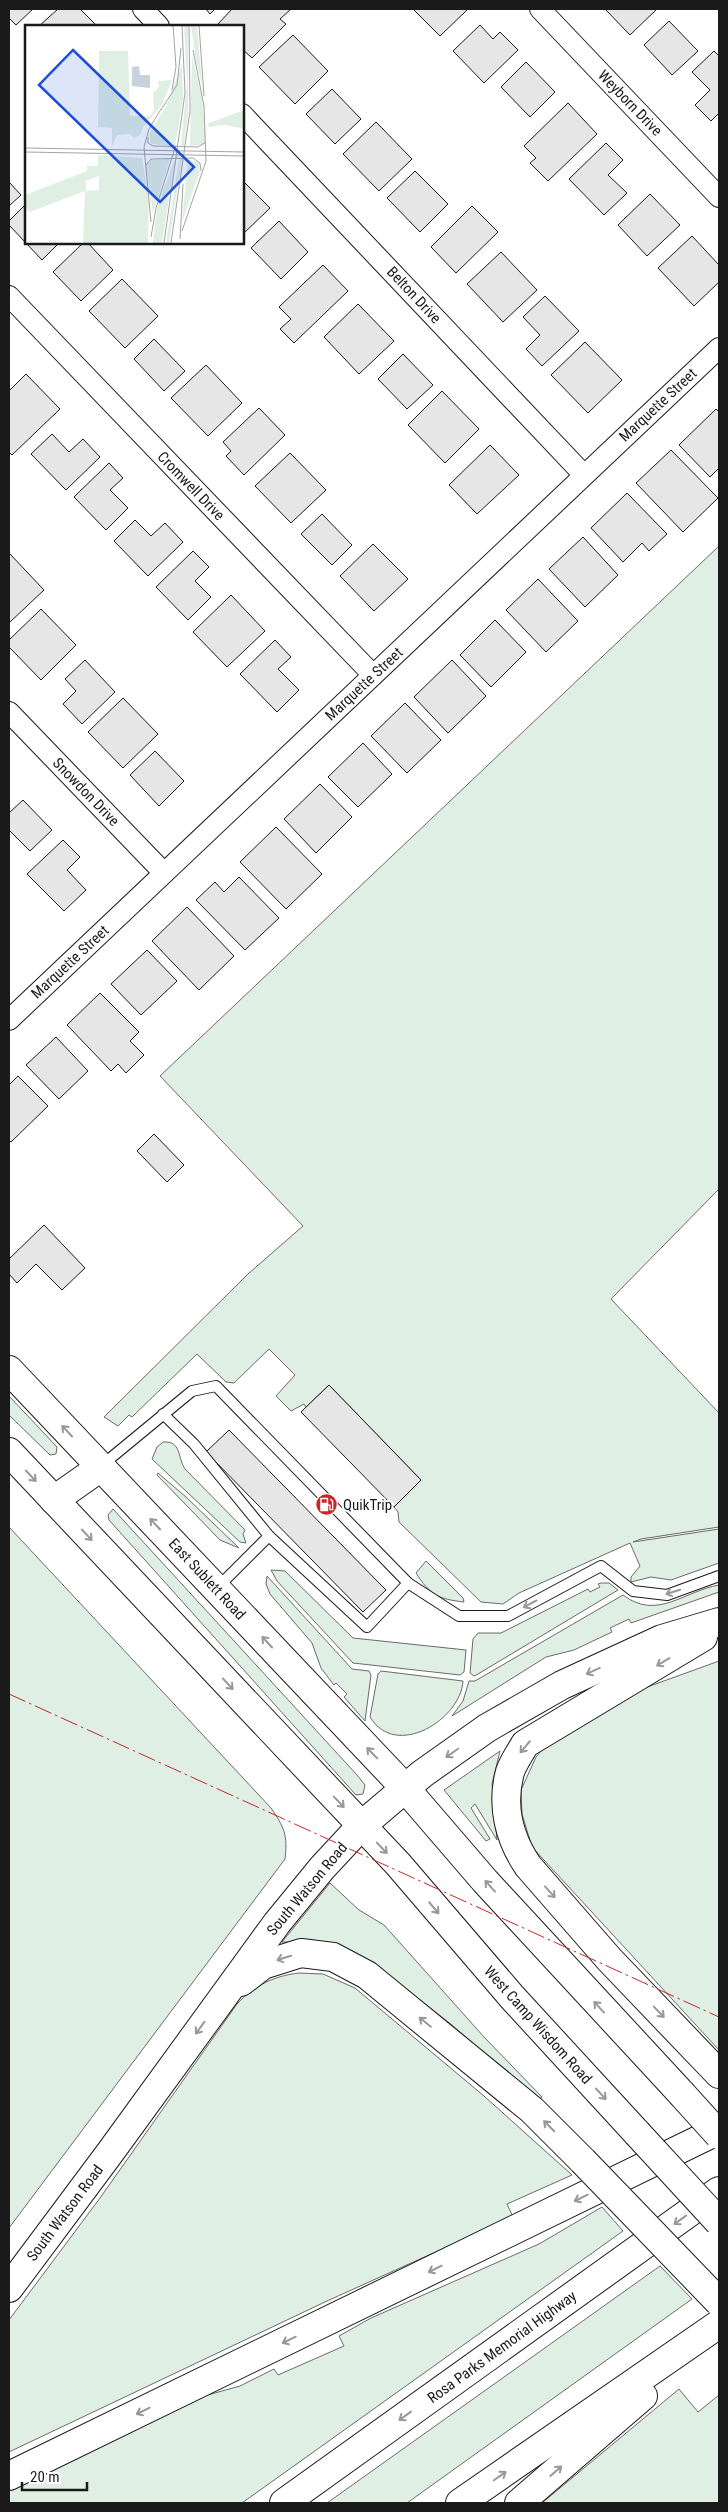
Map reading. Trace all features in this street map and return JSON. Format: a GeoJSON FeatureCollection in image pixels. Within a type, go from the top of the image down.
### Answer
{"type":"FeatureCollection","features":[{"type":"Feature","properties":{"kind":"main road","name":"East Sublett Road"},"geometry":{"type":"LineString","coordinates":[[9,1370],[405,1788]]}},
{"type":"Feature","properties":{"kind":"main road"},"geometry":{"type":"LineString","coordinates":[[9,1452],[361,1826]]}},
{"type":"Feature","properties":{"kind":"main road"},"geometry":{"type":"LineString","coordinates":[[54,1500],[100,1467]]}},
{"type":"Feature","properties":{"kind":"main road","name":"South Watson Road"},"geometry":{"type":"LineString","coordinates":[[9,2288],[109,2154],[276,1923],[322,1868],[361,1826],[405,1788],[487,1728],[562,1685],[662,1639],[719,1622]]}},
{"type":"Feature","properties":{"kind":"main road"},"geometry":{"type":"LineString","coordinates":[[715,2070],[608,1959],[528,1866],[519,1853],[509,1830],[506,1803],[510,1771],[525,1744],[719,1627]]}},
{"type":"Feature","properties":{"kind":"main road"},"geometry":{"type":"LineString","coordinates":[[405,1788],[485,1881],[719,2135]]}},
{"type":"Feature","properties":{"kind":"main road","name":"West Camp Wisdom Road"},"geometry":{"type":"LineString","coordinates":[[361,1826],[398,1864],[512,1997],[719,2222]]}},
{"type":"Feature","properties":{"kind":"main road"},"geometry":{"type":"LineString","coordinates":[[223,1996],[263,1965],[301,1953],[333,1957],[368,1975],[532,2110],[719,2302]]}},
{"type":"Feature","properties":{"kind":"main road"},"geometry":{"type":"LineString","coordinates":[[9,2476],[719,2130]]}},
{"type":"Feature","properties":{"kind":"main road","name":"Rosa Parks Memorial Highway"},"geometry":{"type":"LineString","coordinates":[[284,2503],[719,2191]]}},
{"type":"Feature","properties":{"kind":"main road"},"geometry":{"type":"LineString","coordinates":[[460,2503],[719,2324]]}},
{"type":"Feature","properties":{"kind":"main road"},"geometry":{"type":"LineString","coordinates":[[519,2503],[719,2329]]}},
{"type":"Feature","properties":{"kind":"street"},"geometry":{"type":"LineString","coordinates":[[143,9],[158,25]]}},
{"type":"Feature","properties":{"kind":"street","name":"Weyborn Drive"},"geometry":{"type":"LineString","coordinates":[[540,9],[719,197]]}},
{"type":"Feature","properties":{"kind":"street","name":"Belton Drive"},"geometry":{"type":"LineString","coordinates":[[244,116],[584,475]]}},
{"type":"Feature","properties":{"kind":"street","name":"Cromwell Drive"},"geometry":{"type":"LineString","coordinates":[[9,296],[373,675]]}},
{"type":"Feature","properties":{"kind":"street","name":"Marquette Street"},"geometry":{"type":"LineString","coordinates":[[9,1020],[719,348]]}},
{"type":"Feature","properties":{"kind":"street","name":"Snowdon Drive"},"geometry":{"type":"LineString","coordinates":[[9,712],[164,873]]}},
{"type":"Feature","properties":{"kind":"lane"},"geometry":{"type":"LineString","coordinates":[[100,1467],[192,1391],[216,1386],[408,1583],[459,1616],[508,1616],[601,1566],[633,1591],[667,1595],[719,1576]]}},
{"type":"Feature","properties":{"kind":"lane"},"geometry":{"type":"LineString","coordinates":[[163,1414],[194,1444],[269,1536],[367,1627],[408,1583]]}},
{"type":"Feature","properties":{"kind":"lane"},"geometry":{"type":"LineString","coordinates":[[216,1589],[269,1536]]}},
{"type":"Feature","properties":{"kind":"green space"},"geometry":{"type":"Polygon","coordinates":[[[719,546],[719,1189],[611,1299],[719,1413],[719,1527],[641,1539],[633,1542],[719,1529],[719,1563],[671,1580],[651,1577],[631,1582],[631,1577],[640,1566],[630,1543],[519,1593],[503,1604],[481,1602],[399,1522],[398,1512],[394,1507],[421,1480],[329,1385],[306,1407],[304,1404],[291,1411],[276,1396],[295,1375],[269,1349],[234,1383],[226,1382],[197,1354],[132,1417],[129,1415],[118,1426],[104,1417],[248,1274],[303,1226],[160,1076],[719,546]]]}},
{"type":"Feature","properties":{"kind":"green space"},"geometry":{"type":"Polygon","coordinates":[[[9,1396],[57,1447],[56,1454],[50,1455],[9,1415],[9,1396]]]}},
{"type":"Feature","properties":{"kind":"green space"},"geometry":{"type":"Polygon","coordinates":[[[163,1442],[169,1442],[176,1447],[185,1469],[245,1530],[243,1534],[246,1543],[240,1542],[152,1459],[157,1447],[163,1442]]]}},
{"type":"Feature","properties":{"kind":"green space"},"geometry":{"type":"Polygon","coordinates":[[[158,1473],[239,1548],[220,1540],[157,1475],[158,1473]]]}},
{"type":"Feature","properties":{"kind":"green space"},"geometry":{"type":"Polygon","coordinates":[[[113,1509],[357,1775],[365,1785],[363,1794],[356,1795],[109,1520],[108,1515],[113,1509]]]}},
{"type":"Feature","properties":{"kind":"green space"},"geometry":{"type":"Polygon","coordinates":[[[9,1527],[271,1808],[282,1826],[286,1844],[285,1859],[9,2228],[9,1527]]]}},
{"type":"Feature","properties":{"kind":"green space"},"geometry":{"type":"Polygon","coordinates":[[[426,1561],[463,1598],[464,1602],[447,1599],[430,1591],[416,1573],[426,1561]]]}},
{"type":"Feature","properties":{"kind":"green space"},"geometry":{"type":"Polygon","coordinates":[[[271,1570],[285,1571],[353,1638],[466,1650],[464,1672],[460,1675],[353,1663],[277,1581],[271,1570]]]}},
{"type":"Feature","properties":{"kind":"green space"},"geometry":{"type":"Polygon","coordinates":[[[267,1576],[352,1669],[369,1671],[371,1675],[365,1721],[344,1697],[347,1694],[336,1683],[334,1685],[321,1668],[312,1643],[270,1594],[266,1584],[267,1576]]]}},
{"type":"Feature","properties":{"kind":"green space"},"geometry":{"type":"Polygon","coordinates":[[[609,1583],[618,1590],[478,1674],[474,1676],[470,1673],[473,1639],[478,1633],[501,1633],[588,1589],[590,1592],[600,1587],[598,1584],[609,1583]]]}},
{"type":"Feature","properties":{"kind":"green space"},"geometry":{"type":"Polygon","coordinates":[[[719,1585],[719,1592],[631,1623],[629,1619],[610,1628],[612,1632],[574,1650],[546,1657],[452,1716],[463,1701],[469,1681],[475,1681],[623,1595],[635,1602],[659,1605],[719,1585]]]}},
{"type":"Feature","properties":{"kind":"green space"},"geometry":{"type":"Polygon","coordinates":[[[719,1661],[719,2050],[532,1847],[522,1814],[521,1790],[536,1757],[556,1733],[617,1698],[719,1661]]]}},
{"type":"Feature","properties":{"kind":"green space"},"geometry":{"type":"Polygon","coordinates":[[[381,1671],[463,1681],[459,1695],[451,1709],[440,1720],[426,1729],[410,1735],[395,1735],[381,1729],[370,1717],[378,1674],[381,1671]]]}},
{"type":"Feature","properties":{"kind":"green space"},"geometry":{"type":"Polygon","coordinates":[[[500,1751],[492,1784],[497,1840],[475,1804],[471,1808],[490,1839],[486,1841],[444,1790],[500,1751]]]}},
{"type":"Feature","properties":{"kind":"green space"},"geometry":{"type":"Polygon","coordinates":[[[330,1883],[359,1910],[384,1925],[484,2037],[542,2097],[538,2100],[452,2025],[375,1965],[304,1942],[282,1942],[330,1883]]]}},
{"type":"Feature","properties":{"kind":"green space"},"geometry":{"type":"Polygon","coordinates":[[[299,1973],[323,1974],[355,1988],[484,2096],[572,2175],[507,2204],[513,2217],[327,2301],[9,2452],[9,2320],[100,2198],[237,2004],[265,1982],[281,1976],[299,1973]]]}},
{"type":"Feature","properties":{"kind":"green space"},"geometry":{"type":"Polygon","coordinates":[[[602,2207],[623,2231],[242,2503],[9,2503],[9,2483],[204,2396],[240,2386],[274,2369],[278,2375],[344,2346],[339,2336],[371,2318],[539,2244],[602,2207]]]}},
{"type":"Feature","properties":{"kind":"green space"},"geometry":{"type":"Polygon","coordinates":[[[660,2266],[692,2299],[407,2503],[327,2503],[660,2266]]]}},
{"type":"Feature","properties":{"kind":"green space"},"geometry":{"type":"Polygon","coordinates":[[[679,2389],[698,2412],[719,2395],[719,2503],[542,2503],[679,2389]]]}},
{"type":"Feature","properties":{"kind":"building"},"geometry":{"type":"Polygon","coordinates":[[[9,9],[33,9],[16,25],[9,18],[9,9]]]}},
{"type":"Feature","properties":{"kind":"building"},"geometry":{"type":"Polygon","coordinates":[[[58,9],[80,9],[96,25],[40,25],[58,9]]]}},
{"type":"Feature","properties":{"kind":"building"},"geometry":{"type":"Polygon","coordinates":[[[206,9],[215,9],[210,14],[206,9]]]}},
{"type":"Feature","properties":{"kind":"building"},"geometry":{"type":"Polygon","coordinates":[[[232,9],[291,9],[280,19],[286,24],[252,58],[244,51],[244,25],[218,24],[232,9]]]}},
{"type":"Feature","properties":{"kind":"building"},"geometry":{"type":"Polygon","coordinates":[[[413,9],[468,9],[440,36],[413,9]]]}},
{"type":"Feature","properties":{"kind":"building"},"geometry":{"type":"Polygon","coordinates":[[[605,9],[657,9],[630,35],[605,9]]]}},
{"type":"Feature","properties":{"kind":"building"},"geometry":{"type":"Polygon","coordinates":[[[669,21],[698,51],[672,75],[644,45],[669,21]]]}},
{"type":"Feature","properties":{"kind":"building"},"geometry":{"type":"Polygon","coordinates":[[[480,25],[493,39],[500,32],[518,50],[484,83],[453,51],[480,25]]]}},
{"type":"Feature","properties":{"kind":"building"},"geometry":{"type":"Polygon","coordinates":[[[293,35],[328,71],[295,104],[259,67],[293,35]]]}},
{"type":"Feature","properties":{"kind":"building"},"geometry":{"type":"Polygon","coordinates":[[[714,51],[719,56],[719,113],[711,121],[695,105],[710,90],[692,72],[714,51]]]}},
{"type":"Feature","properties":{"kind":"building"},"geometry":{"type":"Polygon","coordinates":[[[526,62],[555,92],[530,117],[501,87],[526,62]]]}},
{"type":"Feature","properties":{"kind":"building"},"geometry":{"type":"Polygon","coordinates":[[[332,89],[361,119],[335,144],[306,114],[332,89]]]}},
{"type":"Feature","properties":{"kind":"building"},"geometry":{"type":"Polygon","coordinates":[[[568,103],[597,134],[548,181],[530,163],[536,158],[524,146],[568,103]]]}},
{"type":"Feature","properties":{"kind":"building"},"geometry":{"type":"Polygon","coordinates":[[[376,122],[412,159],[379,191],[343,154],[376,122]]]}},
{"type":"Feature","properties":{"kind":"building"},"geometry":{"type":"Polygon","coordinates":[[[606,143],[623,160],[608,175],[627,193],[604,215],[569,179],[606,143]]]}},
{"type":"Feature","properties":{"kind":"building"},"geometry":{"type":"Polygon","coordinates":[[[415,171],[448,204],[420,232],[387,198],[415,171]]]}},
{"type":"Feature","properties":{"kind":"building"},"geometry":{"type":"Polygon","coordinates":[[[9,182],[21,195],[9,206],[9,182]]]}},
{"type":"Feature","properties":{"kind":"building"},"geometry":{"type":"Polygon","coordinates":[[[244,182],[270,208],[244,233],[244,182]]]}},
{"type":"Feature","properties":{"kind":"building"},"geometry":{"type":"Polygon","coordinates":[[[650,194],[680,225],[647,256],[618,225],[650,194]]]}},
{"type":"Feature","properties":{"kind":"building"},"geometry":{"type":"Polygon","coordinates":[[[25,205],[25,242],[9,225],[9,221],[25,205]]]}},
{"type":"Feature","properties":{"kind":"building"},"geometry":{"type":"Polygon","coordinates":[[[472,206],[498,232],[456,273],[431,247],[472,206]]]}},
{"type":"Feature","properties":{"kind":"building"},"geometry":{"type":"Polygon","coordinates":[[[279,221],[308,252],[281,279],[251,248],[279,221]]]}},
{"type":"Feature","properties":{"kind":"building"},"geometry":{"type":"Polygon","coordinates":[[[692,236],[719,265],[719,282],[694,306],[658,268],[692,236]]]}},
{"type":"Feature","properties":{"kind":"building"},"geometry":{"type":"Polygon","coordinates":[[[27,244],[58,244],[42,260],[27,244]]]}},
{"type":"Feature","properties":{"kind":"building"},"geometry":{"type":"Polygon","coordinates":[[[82,244],[89,244],[113,270],[81,301],[53,272],[82,244]]]}},
{"type":"Feature","properties":{"kind":"building"},"geometry":{"type":"Polygon","coordinates":[[[501,252],[537,290],[503,322],[467,284],[501,252]]]}},
{"type":"Feature","properties":{"kind":"building"},"geometry":{"type":"Polygon","coordinates":[[[323,265],[348,291],[294,343],[280,329],[291,319],[279,307],[323,265]]]}},
{"type":"Feature","properties":{"kind":"building"},"geometry":{"type":"Polygon","coordinates":[[[122,279],[158,316],[125,348],[89,311],[122,279]]]}},
{"type":"Feature","properties":{"kind":"building"},"geometry":{"type":"Polygon","coordinates":[[[545,296],[579,331],[542,366],[526,349],[540,335],[523,317],[545,296]]]}},
{"type":"Feature","properties":{"kind":"building"},"geometry":{"type":"Polygon","coordinates":[[[358,304],[394,341],[359,374],[324,337],[358,304]]]}},
{"type":"Feature","properties":{"kind":"building"},"geometry":{"type":"Polygon","coordinates":[[[154,339],[185,371],[164,391],[134,359],[154,339]]]}},
{"type":"Feature","properties":{"kind":"building"},"geometry":{"type":"Polygon","coordinates":[[[585,342],[622,380],[588,413],[551,375],[585,342]]]}},
{"type":"Feature","properties":{"kind":"building"},"geometry":{"type":"Polygon","coordinates":[[[403,354],[433,385],[407,409],[378,379],[403,354]]]}},
{"type":"Feature","properties":{"kind":"building"},"geometry":{"type":"Polygon","coordinates":[[[206,365],[242,403],[208,436],[171,398],[206,365]]]}},
{"type":"Feature","properties":{"kind":"building"},"geometry":{"type":"Polygon","coordinates":[[[26,374],[60,409],[12,455],[9,452],[9,391],[26,374]]]}},
{"type":"Feature","properties":{"kind":"building"},"geometry":{"type":"Polygon","coordinates":[[[442,391],[479,429],[445,463],[408,425],[442,391]]]}},
{"type":"Feature","properties":{"kind":"building"},"geometry":{"type":"Polygon","coordinates":[[[259,408],[285,435],[244,475],[226,456],[231,451],[223,442],[259,408]]]}},
{"type":"Feature","properties":{"kind":"building"},"geometry":{"type":"Polygon","coordinates":[[[716,409],[719,412],[719,468],[710,477],[679,445],[716,409]]]}},
{"type":"Feature","properties":{"kind":"building"},"geometry":{"type":"Polygon","coordinates":[[[52,434],[69,452],[83,439],[100,457],[66,490],[31,454],[52,434]]]}},
{"type":"Feature","properties":{"kind":"building"},"geometry":{"type":"Polygon","coordinates":[[[490,445],[519,475],[477,514],[449,485],[490,445]]]}},
{"type":"Feature","properties":{"kind":"building"},"geometry":{"type":"Polygon","coordinates":[[[671,450],[718,498],[683,532],[636,483],[671,450]]]}},
{"type":"Feature","properties":{"kind":"building"},"geometry":{"type":"Polygon","coordinates":[[[290,453],[326,490],[291,523],[255,486],[290,453]]]}},
{"type":"Feature","properties":{"kind":"building"},"geometry":{"type":"Polygon","coordinates":[[[109,463],[123,478],[110,490],[128,508],[106,530],[74,497],[109,463]]]}},
{"type":"Feature","properties":{"kind":"building"},"geometry":{"type":"Polygon","coordinates":[[[627,493],[667,534],[649,551],[642,543],[623,562],[591,528],[627,493]]]}},
{"type":"Feature","properties":{"kind":"building"},"geometry":{"type":"Polygon","coordinates":[[[322,514],[352,545],[332,565],[301,534],[322,514]]]}},
{"type":"Feature","properties":{"kind":"building"},"geometry":{"type":"Polygon","coordinates":[[[135,520],[151,536],[165,523],[183,542],[148,576],[114,541],[135,520]]]}},
{"type":"Feature","properties":{"kind":"building"},"geometry":{"type":"Polygon","coordinates":[[[583,537],[618,575],[585,607],[549,569],[583,537]]]}},
{"type":"Feature","properties":{"kind":"building"},"geometry":{"type":"Polygon","coordinates":[[[373,544],[408,579],[374,611],[340,576],[373,544]]]}},
{"type":"Feature","properties":{"kind":"building"},"geometry":{"type":"Polygon","coordinates":[[[193,551],[209,567],[195,581],[211,597],[188,620],[156,587],[193,551]]]}},
{"type":"Feature","properties":{"kind":"building"},"geometry":{"type":"Polygon","coordinates":[[[9,555],[44,590],[9,623],[9,555]]]}},
{"type":"Feature","properties":{"kind":"building"},"geometry":{"type":"Polygon","coordinates":[[[538,579],[578,621],[546,652],[506,610],[538,579]]]}},
{"type":"Feature","properties":{"kind":"building"},"geometry":{"type":"Polygon","coordinates":[[[231,595],[265,631],[227,667],[193,632],[231,595]]]}},
{"type":"Feature","properties":{"kind":"building"},"geometry":{"type":"Polygon","coordinates":[[[41,609],[76,645],[41,680],[9,647],[9,640],[41,609]]]}},
{"type":"Feature","properties":{"kind":"building"},"geometry":{"type":"Polygon","coordinates":[[[495,620],[526,652],[491,687],[460,655],[495,620]]]}},
{"type":"Feature","properties":{"kind":"building"},"geometry":{"type":"Polygon","coordinates":[[[275,640],[291,657],[278,669],[299,690],[277,712],[240,674],[275,640]]]}},
{"type":"Feature","properties":{"kind":"building"},"geometry":{"type":"Polygon","coordinates":[[[85,660],[115,692],[82,724],[63,704],[76,691],[65,679],[85,660]]]}},
{"type":"Feature","properties":{"kind":"building"},"geometry":{"type":"Polygon","coordinates":[[[452,660],[486,696],[448,733],[414,697],[452,660]]]}},
{"type":"Feature","properties":{"kind":"building"},"geometry":{"type":"Polygon","coordinates":[[[123,698],[158,734],[123,768],[88,732],[123,698]]]}},
{"type":"Feature","properties":{"kind":"building"},"geometry":{"type":"Polygon","coordinates":[[[405,703],[441,740],[407,773],[371,736],[405,703]]]}},
{"type":"Feature","properties":{"kind":"building"},"geometry":{"type":"Polygon","coordinates":[[[363,743],[392,774],[358,807],[328,777],[363,743]]]}},
{"type":"Feature","properties":{"kind":"building"},"geometry":{"type":"Polygon","coordinates":[[[155,751],[184,781],[159,806],[130,775],[155,751]]]}},
{"type":"Feature","properties":{"kind":"building"},"geometry":{"type":"Polygon","coordinates":[[[320,784],[352,817],[316,853],[284,819],[320,784]]]}},
{"type":"Feature","properties":{"kind":"building"},"geometry":{"type":"Polygon","coordinates":[[[23,800],[52,830],[30,851],[9,830],[9,813],[23,800]]]}},
{"type":"Feature","properties":{"kind":"building"},"geometry":{"type":"Polygon","coordinates":[[[276,827],[322,874],[286,909],[240,862],[276,827]]]}},
{"type":"Feature","properties":{"kind":"building"},"geometry":{"type":"Polygon","coordinates":[[[63,840],[80,857],[67,870],[86,890],[64,911],[27,874],[63,840]]]}},
{"type":"Feature","properties":{"kind":"building"},"geometry":{"type":"Polygon","coordinates":[[[239,877],[279,918],[245,950],[196,900],[215,882],[224,892],[239,877]]]}},
{"type":"Feature","properties":{"kind":"building"},"geometry":{"type":"Polygon","coordinates":[[[187,907],[234,956],[199,990],[152,941],[187,907]]]}},
{"type":"Feature","properties":{"kind":"building"},"geometry":{"type":"Polygon","coordinates":[[[147,950],[177,981],[141,1015],[111,984],[147,950]]]}},
{"type":"Feature","properties":{"kind":"building"},"geometry":{"type":"Polygon","coordinates":[[[100,993],[139,1032],[130,1041],[144,1055],[126,1073],[118,1064],[111,1071],[67,1025],[100,993]]]}},
{"type":"Feature","properties":{"kind":"building"},"geometry":{"type":"Polygon","coordinates":[[[56,1037],[88,1071],[59,1099],[26,1065],[56,1037]]]}},
{"type":"Feature","properties":{"kind":"building"},"geometry":{"type":"Polygon","coordinates":[[[18,1076],[48,1106],[11,1142],[9,1140],[9,1085],[18,1076]]]}},
{"type":"Feature","properties":{"kind":"building"},"geometry":{"type":"Polygon","coordinates":[[[154,1134],[184,1165],[167,1182],[137,1151],[154,1134]]]}},
{"type":"Feature","properties":{"kind":"building"},"geometry":{"type":"Polygon","coordinates":[[[44,1225],[85,1268],[62,1290],[36,1264],[17,1283],[9,1274],[9,1259],[44,1225]]]}},
{"type":"Feature","properties":{"kind":"building"},"geometry":{"type":"Polygon","coordinates":[[[329,1385],[421,1480],[394,1507],[301,1412],[329,1385]]]}},
{"type":"Feature","properties":{"kind":"building"},"geometry":{"type":"Polygon","coordinates":[[[229,1430],[386,1590],[363,1612],[206,1452],[229,1430]]]}},
{"type":"Feature","properties":{"kind":"power"},"geometry":{"type":"LineString","coordinates":[[9,1694],[719,2017]]}},
{"type":"Feature","properties":{"kind":"place","name":"QuikTrip"},"geometry":{"type":"Point","coordinates":[327,1505]}}]}
